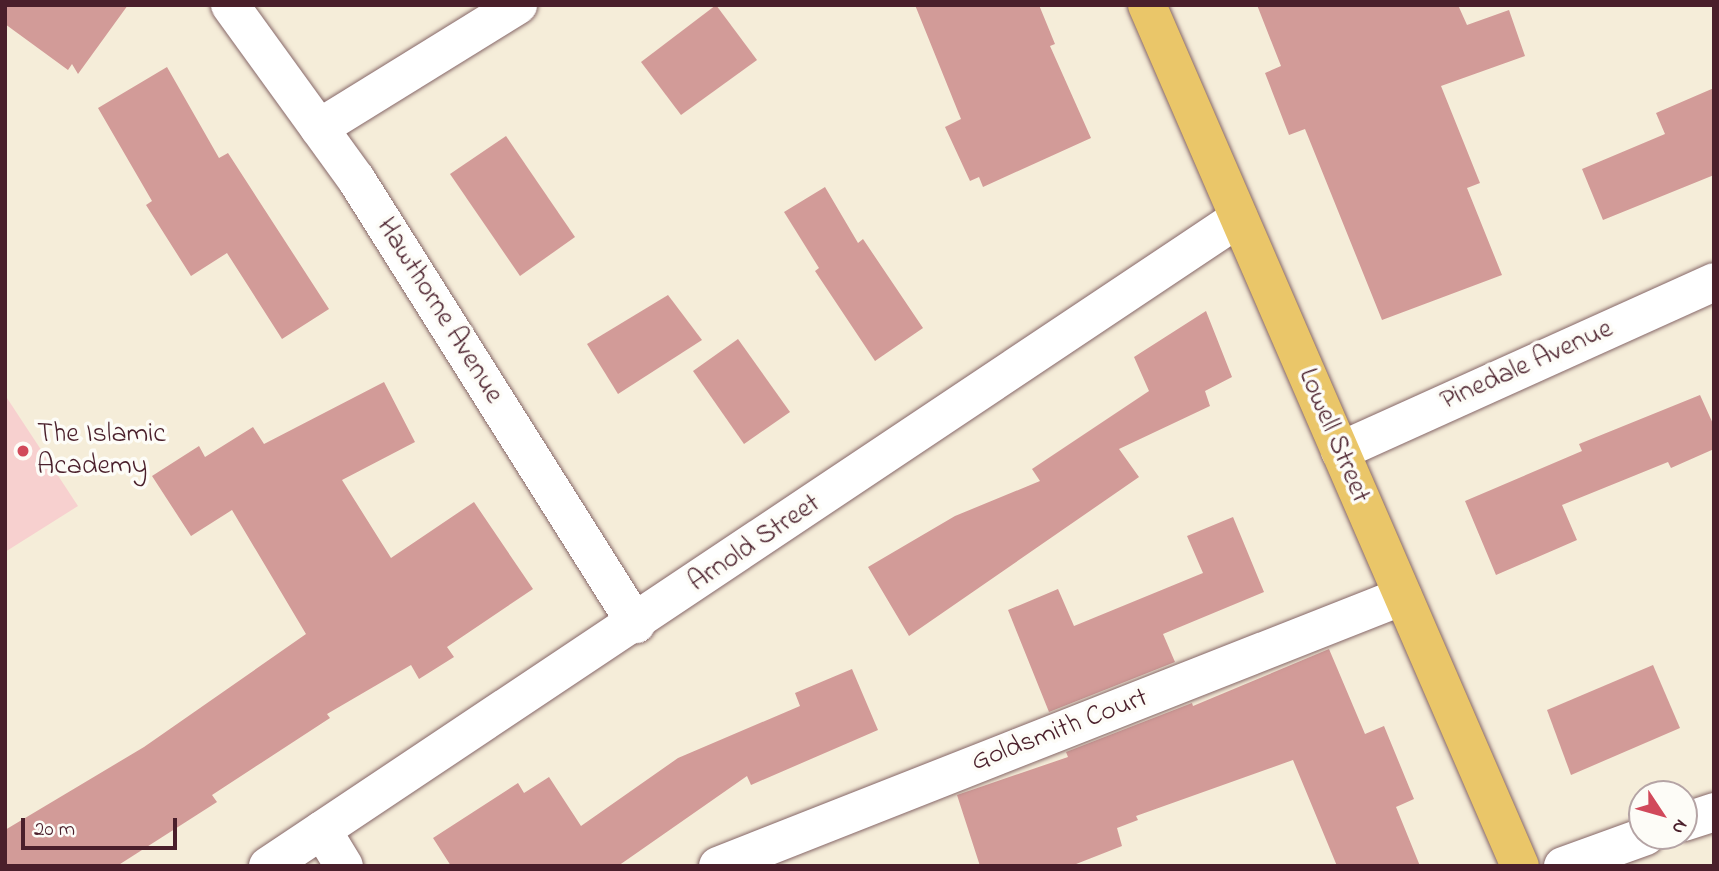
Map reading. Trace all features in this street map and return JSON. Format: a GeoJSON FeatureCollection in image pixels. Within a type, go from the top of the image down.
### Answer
{"type":"FeatureCollection","features":[{"type":"Feature","properties":{"kind":"main road","name":"Lowell Street"},"geometry":{"type":"LineString","coordinates":[[1147,5],[1520,866]]}},
{"type":"Feature","properties":{"kind":"street","name":"Hawthorne Avenue"},"geometry":{"type":"LineString","coordinates":[[230,5],[319,128],[636,624]]}},
{"type":"Feature","properties":{"kind":"street"},"geometry":{"type":"LineString","coordinates":[[319,128],[518,5]]}},
{"type":"Feature","properties":{"kind":"street","name":"Arnold Street"},"geometry":{"type":"LineString","coordinates":[[268,866],[636,624],[1239,218]]}},
{"type":"Feature","properties":{"kind":"street","name":"Pinedale Avenue"},"geometry":{"type":"LineString","coordinates":[[1340,451],[1714,282]]}},
{"type":"Feature","properties":{"kind":"street","name":"Goldsmith Court"},"geometry":{"type":"LineString","coordinates":[[718,866],[1403,596]]}},
{"type":"Feature","properties":{"kind":"street"},"geometry":{"type":"LineString","coordinates":[[322,830],[344,866]]}},
{"type":"Feature","properties":{"kind":"street"},"geometry":{"type":"LineString","coordinates":[[1563,866],[1628,843]]}},
{"type":"Feature","properties":{"kind":"shaded area","name":"The Islamic Academy"},"geometry":{"type":"Polygon","coordinates":[[[5,395],[78,506],[5,552],[5,395]]]}},
{"type":"Feature","properties":{"kind":"building"},"geometry":{"type":"Polygon","coordinates":[[[5,5],[128,5],[78,74],[72,64],[68,70],[5,24],[5,5]]]}},
{"type":"Feature","properties":{"kind":"building"},"geometry":{"type":"Polygon","coordinates":[[[716,5],[757,60],[681,115],[641,62],[716,5]]]}},
{"type":"Feature","properties":{"kind":"building"},"geometry":{"type":"Polygon","coordinates":[[[915,5],[1039,5],[1055,44],[1050,46],[1091,138],[983,187],[979,177],[970,181],[945,127],[961,119],[915,5]]]}},
{"type":"Feature","properties":{"kind":"building"},"geometry":{"type":"Polygon","coordinates":[[[1257,5],[1458,5],[1467,25],[1509,10],[1525,56],[1441,86],[1480,183],[1467,188],[1502,275],[1382,320],[1305,129],[1289,135],[1265,73],[1281,66],[1257,5]]]}},
{"type":"Feature","properties":{"kind":"building"},"geometry":{"type":"Polygon","coordinates":[[[167,67],[219,158],[228,153],[329,309],[282,339],[227,253],[191,276],[146,205],[152,201],[98,108],[167,67]]]}},
{"type":"Feature","properties":{"kind":"building"},"geometry":{"type":"Polygon","coordinates":[[[1714,88],[1714,175],[1603,220],[1582,169],[1665,134],[1656,113],[1714,88]]]}},
{"type":"Feature","properties":{"kind":"building"},"geometry":{"type":"Polygon","coordinates":[[[506,136],[575,237],[520,276],[450,174],[506,136]]]}},
{"type":"Feature","properties":{"kind":"building"},"geometry":{"type":"Polygon","coordinates":[[[825,187],[858,243],[863,239],[923,328],[875,361],[815,271],[819,268],[784,212],[825,187]]]}},
{"type":"Feature","properties":{"kind":"building"},"geometry":{"type":"Polygon","coordinates":[[[668,295],[702,340],[618,394],[587,344],[668,295]]]}},
{"type":"Feature","properties":{"kind":"building"},"geometry":{"type":"Polygon","coordinates":[[[1206,311],[1232,377],[1205,391],[1210,406],[1119,449],[1139,477],[909,636],[868,567],[955,516],[1040,481],[1032,469],[1149,391],[1134,357],[1206,311]]]}},
{"type":"Feature","properties":{"kind":"building"},"geometry":{"type":"Polygon","coordinates":[[[738,339],[790,412],[744,444],[693,371],[738,339]]]}},
{"type":"Feature","properties":{"kind":"building"},"geometry":{"type":"Polygon","coordinates":[[[384,382],[415,442],[342,480],[391,558],[474,502],[533,589],[447,647],[454,657],[419,679],[411,665],[327,714],[330,718],[212,795],[217,802],[117,866],[5,866],[5,830],[144,747],[306,634],[232,510],[191,536],[152,476],[199,446],[205,457],[253,427],[264,444],[384,382]]]}},
{"type":"Feature","properties":{"kind":"building"},"geometry":{"type":"Polygon","coordinates":[[[1700,395],[1714,426],[1714,449],[1671,468],[1668,462],[1562,505],[1577,540],[1496,575],[1465,501],[1582,451],[1579,444],[1700,395]]]}},
{"type":"Feature","properties":{"kind":"building"},"geometry":{"type":"Polygon","coordinates":[[[1233,517],[1264,592],[1163,634],[1175,662],[1049,712],[1008,610],[1058,589],[1074,626],[1203,573],[1187,536],[1233,517]]]}},
{"type":"Feature","properties":{"kind":"building"},"geometry":{"type":"Polygon","coordinates":[[[1329,649],[1365,734],[1384,726],[1414,799],[1396,807],[1420,866],[1337,866],[1293,760],[1136,816],[1138,820],[1117,828],[1122,846],[1071,866],[980,866],[957,795],[1068,757],[1066,752],[1192,703],[1193,706],[1329,649]]]}},
{"type":"Feature","properties":{"kind":"building"},"geometry":{"type":"Polygon","coordinates":[[[1653,665],[1680,728],[1571,775],[1547,710],[1653,665]]]}},
{"type":"Feature","properties":{"kind":"building"},"geometry":{"type":"Polygon","coordinates":[[[852,669],[878,730],[751,785],[747,776],[618,866],[451,866],[433,838],[518,783],[524,793],[549,777],[581,826],[678,758],[800,706],[795,693],[852,669]]]}},
{"type":"Feature","properties":{"kind":"place","name":"The Islamic Academy"},"geometry":{"type":"Point","coordinates":[23,451]}}]}
